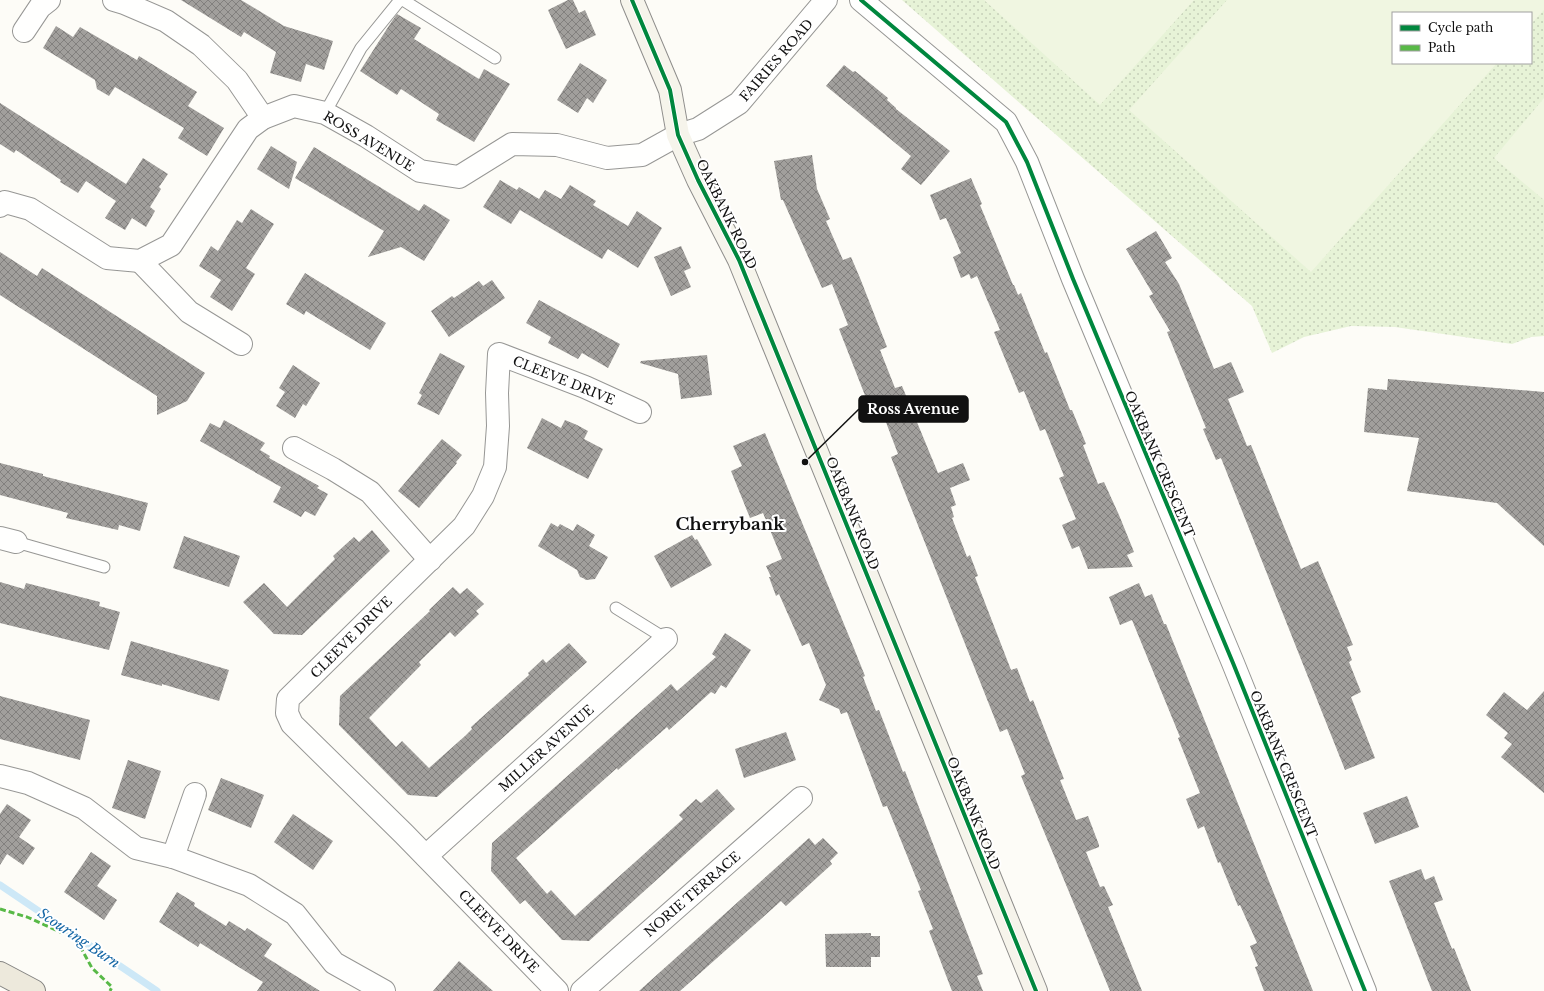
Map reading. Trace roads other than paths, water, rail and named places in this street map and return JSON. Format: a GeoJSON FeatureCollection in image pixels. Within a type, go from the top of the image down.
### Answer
{"type":"FeatureCollection","features":[{"type":"Feature","properties":{"kind":"main road"},"geometry":{"type":"LineString","coordinates":[[0,973],[34,991]]}},
{"type":"Feature","properties":{"kind":"street"},"geometry":{"type":"LineString","coordinates":[[24,31],[40,7],[50,0]]}},
{"type":"Feature","properties":{"kind":"street"},"geometry":{"type":"LineString","coordinates":[[114,0],[166,21],[201,45],[237,80],[263,118]]}},
{"type":"Feature","properties":{"kind":"street","name":"OAKBANK ROAD"},"geometry":{"type":"LineString","coordinates":[[632,0],[670,90],[678,135],[698,180],[740,260],[1036,991]]}},
{"type":"Feature","properties":{"kind":"street","name":"FAIRIES ROAD"},"geometry":{"type":"LineString","coordinates":[[678,135],[698,129],[739,103],[826,0]]}},
{"type":"Feature","properties":{"kind":"street","name":"OAKBANK CRESCENT"},"geometry":{"type":"LineString","coordinates":[[861,0],[1006,122],[1027,162],[1076,286],[1233,663],[1365,991]]}},
{"type":"Feature","properties":{"kind":"street","name":"ROSS AVENUE"},"geometry":{"type":"LineString","coordinates":[[140,261],[171,245],[248,129],[263,118],[294,106],[325,113],[366,136],[420,171],[459,178],[512,144],[557,145],[607,158],[642,155],[678,135]]}},
{"type":"Feature","properties":{"kind":"street"},"geometry":{"type":"LineString","coordinates":[[2,202],[30,209],[107,258],[140,261],[189,312],[241,344]]}},
{"type":"Feature","properties":{"kind":"street","name":"CLEEVE DRIVE"},"geometry":{"type":"LineString","coordinates":[[557,991],[426,856],[292,724],[287,713],[288,699],[464,526],[483,496],[495,467],[498,426],[497,393],[499,354],[585,387],[640,412]]}},
{"type":"Feature","properties":{"kind":"street"},"geometry":{"type":"LineString","coordinates":[[294,448],[333,469],[370,492],[430,560]]}},
{"type":"Feature","properties":{"kind":"street","name":"MILLER AVENUE"},"geometry":{"type":"LineString","coordinates":[[426,856],[666,640]]}},
{"type":"Feature","properties":{"kind":"street"},"geometry":{"type":"LineString","coordinates":[[0,776],[28,783],[84,808],[136,848],[173,857],[249,885],[295,914],[334,963],[384,991]]}},
{"type":"Feature","properties":{"kind":"street"},"geometry":{"type":"LineString","coordinates":[[173,857],[195,794]]}},
{"type":"Feature","properties":{"kind":"street","name":"NORIE TERRACE"},"geometry":{"type":"LineString","coordinates":[[582,991],[801,798]]}},
{"type":"Feature","properties":{"kind":"lane"},"geometry":{"type":"LineString","coordinates":[[325,113],[361,48],[400,0]]}},
{"type":"Feature","properties":{"kind":"lane"},"geometry":{"type":"LineString","coordinates":[[403,0],[495,58]]}},
{"type":"Feature","properties":{"kind":"lane"},"geometry":{"type":"LineString","coordinates":[[8,540],[104,567]]}},
{"type":"Feature","properties":{"kind":"lane"},"geometry":{"type":"LineString","coordinates":[[616,608],[666,640]]}},
{"type":"Feature","properties":{"kind":"waterway","name":"Scouring Burn"},"geometry":{"type":"LineString","coordinates":[[0,885],[157,991]]}},
{"type":"Feature","properties":{"kind":"place","name":"Ross Avenue"},"geometry":{"type":"Point","coordinates":[805,462]}},
{"type":"Feature","properties":{"kind":"district","name":"Cherrybank"},"geometry":{"type":"Point","coordinates":[730,524]}}]}
